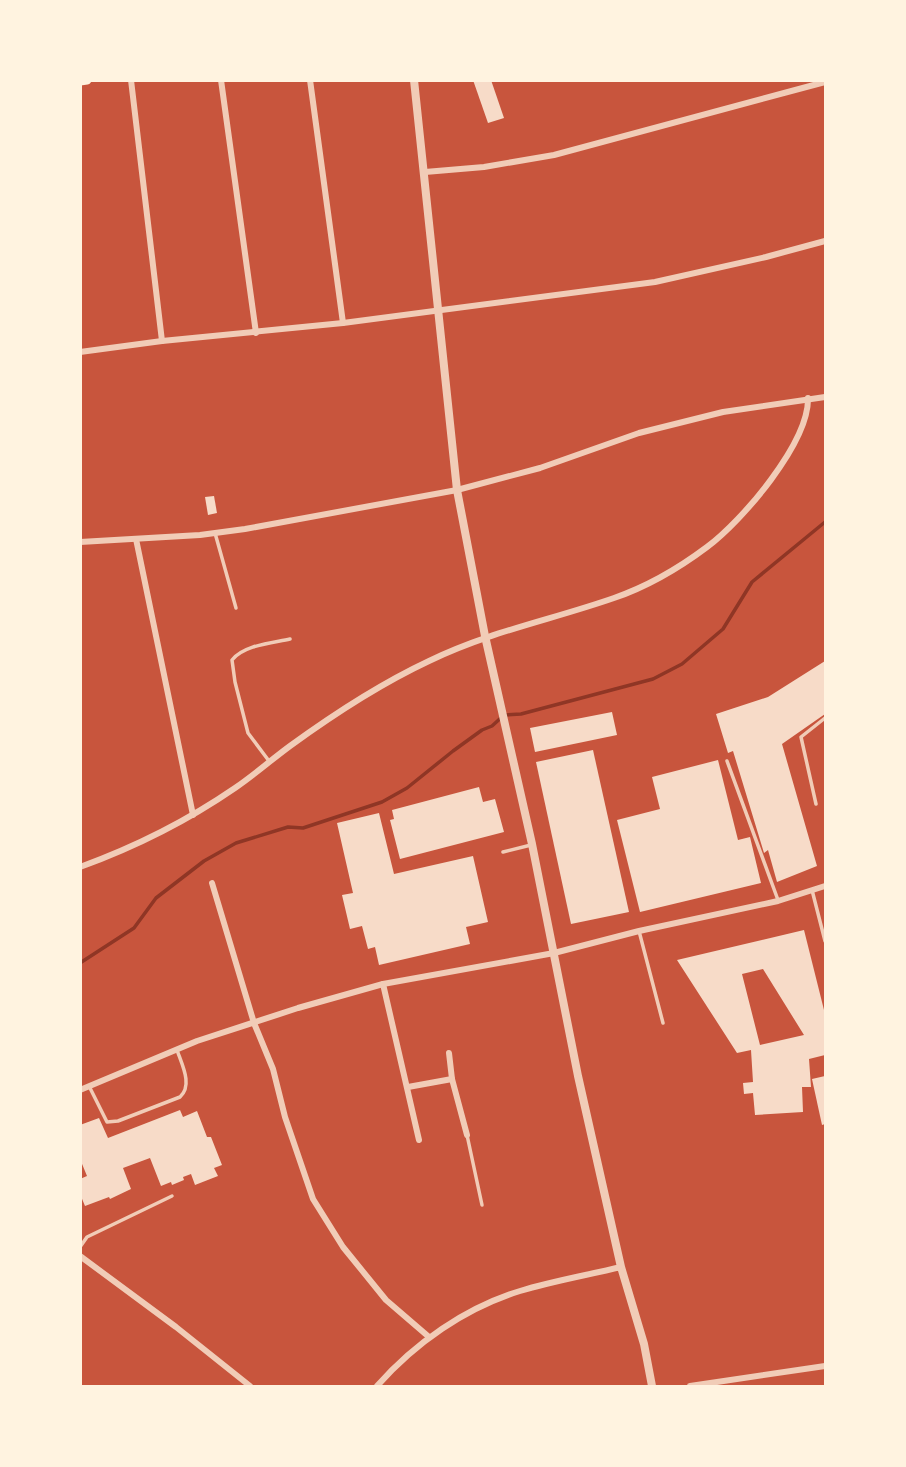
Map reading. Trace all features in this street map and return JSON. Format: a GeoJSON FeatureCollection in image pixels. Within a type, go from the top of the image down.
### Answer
{"type":"FeatureCollection","features":[{"type":"Feature","properties":{"kind":"main road"},"geometry":{"type":"LineString","coordinates":[[80,81],[87,80]]}},
{"type":"Feature","properties":{"kind":"street"},"geometry":{"type":"LineString","coordinates":[[131,80],[162,341]]}},
{"type":"Feature","properties":{"kind":"street"},"geometry":{"type":"LineString","coordinates":[[221,80],[256,332]]}},
{"type":"Feature","properties":{"kind":"street"},"geometry":{"type":"LineString","coordinates":[[310,80],[344,323]]}},
{"type":"Feature","properties":{"kind":"street"},"geometry":{"type":"LineString","coordinates":[[414,80],[457,490],[485,636],[533,844],[578,1076],[621,1268],[644,1344],[652,1387]]}},
{"type":"Feature","properties":{"kind":"street"},"geometry":{"type":"LineString","coordinates":[[425,172],[484,167],[554,155],[825,82]]}},
{"type":"Feature","properties":{"kind":"street"},"geometry":{"type":"LineString","coordinates":[[80,352],[344,323],[654,282],[825,241]]}},
{"type":"Feature","properties":{"kind":"street"},"geometry":{"type":"LineString","coordinates":[[80,542],[215,533],[457,490],[540,468],[651,430],[723,412],[825,397]]}},
{"type":"Feature","properties":{"kind":"street"},"geometry":{"type":"LineString","coordinates":[[80,867],[109,857],[193,815],[237,787],[357,700],[428,661],[485,636],[615,598],[662,576],[706,548],[738,521],[784,463],[808,410],[808,398]]}},
{"type":"Feature","properties":{"kind":"street"},"geometry":{"type":"LineString","coordinates":[[136,539],[193,815]]}},
{"type":"Feature","properties":{"kind":"street"},"geometry":{"type":"LineString","coordinates":[[212,883],[254,1023],[273,1069],[285,1117],[313,1199],[343,1247],[386,1300],[429,1337]]}},
{"type":"Feature","properties":{"kind":"street"},"geometry":{"type":"LineString","coordinates":[[80,1090],[177,1049],[298,1008],[383,984],[554,953],[778,901],[825,886]]}},
{"type":"Feature","properties":{"kind":"street"},"geometry":{"type":"LineString","coordinates":[[383,984],[419,1140]]}},
{"type":"Feature","properties":{"kind":"street"},"geometry":{"type":"LineString","coordinates":[[449,1054],[452,1079],[467,1135]]}},
{"type":"Feature","properties":{"kind":"street"},"geometry":{"type":"LineString","coordinates":[[408,1087],[452,1079]]}},
{"type":"Feature","properties":{"kind":"street"},"geometry":{"type":"LineString","coordinates":[[80,1256],[176,1327],[250,1387]]}},
{"type":"Feature","properties":{"kind":"street"},"geometry":{"type":"LineString","coordinates":[[377,1387],[398,1363],[429,1337],[470,1313],[519,1292],[621,1268]]}},
{"type":"Feature","properties":{"kind":"street"},"geometry":{"type":"LineString","coordinates":[[690,1387],[825,1366]]}},
{"type":"Feature","properties":{"kind":"lane"},"geometry":{"type":"LineString","coordinates":[[215,533],[236,608]]}},
{"type":"Feature","properties":{"kind":"lane"},"geometry":{"type":"LineString","coordinates":[[269,762],[248,733],[232,660],[246,650],[290,639]]}},
{"type":"Feature","properties":{"kind":"lane"},"geometry":{"type":"LineString","coordinates":[[816,804],[801,737],[825,718]]}},
{"type":"Feature","properties":{"kind":"lane"},"geometry":{"type":"LineString","coordinates":[[727,761],[778,901]]}},
{"type":"Feature","properties":{"kind":"lane"},"geometry":{"type":"LineString","coordinates":[[503,852],[533,844]]}},
{"type":"Feature","properties":{"kind":"lane"},"geometry":{"type":"LineString","coordinates":[[812,890],[825,941]]}},
{"type":"Feature","properties":{"kind":"lane"},"geometry":{"type":"LineString","coordinates":[[639,932],[663,1023]]}},
{"type":"Feature","properties":{"kind":"lane"},"geometry":{"type":"LineString","coordinates":[[89,1086],[107,1122],[118,1121],[180,1097],[188,1085],[177,1049]]}},
{"type":"Feature","properties":{"kind":"lane"},"geometry":{"type":"LineString","coordinates":[[467,1135],[482,1205]]}},
{"type":"Feature","properties":{"kind":"lane"},"geometry":{"type":"LineString","coordinates":[[80,1247],[87,1237],[173,1196]]}},
{"type":"Feature","properties":{"kind":"building"},"geometry":{"type":"Polygon","coordinates":[[[473,80],[491,80],[504,118],[488,123],[473,80]]]}},
{"type":"Feature","properties":{"kind":"building"},"geometry":{"type":"Polygon","coordinates":[[[214,496],[217,513],[208,515],[205,497],[214,496]]]}},
{"type":"Feature","properties":{"kind":"building"},"geometry":{"type":"Polygon","coordinates":[[[825,661],[825,714],[782,744],[817,866],[777,882],[768,850],[764,853],[733,751],[728,753],[716,714],[768,697],[825,661]]]}},
{"type":"Feature","properties":{"kind":"building"},"geometry":{"type":"Polygon","coordinates":[[[612,712],[617,735],[535,752],[530,728],[612,712]]]}},
{"type":"Feature","properties":{"kind":"building"},"geometry":{"type":"Polygon","coordinates":[[[593,750],[629,912],[571,924],[536,762],[593,750]]]}},
{"type":"Feature","properties":{"kind":"building"},"geometry":{"type":"Polygon","coordinates":[[[718,760],[738,840],[750,837],[761,883],[640,912],[617,820],[660,809],[652,777],[718,760]]]}},
{"type":"Feature","properties":{"kind":"building"},"geometry":{"type":"Polygon","coordinates":[[[479,787],[483,802],[495,799],[504,832],[400,859],[390,820],[394,819],[392,810],[479,787]]]}},
{"type":"Feature","properties":{"kind":"building"},"geometry":{"type":"Polygon","coordinates":[[[379,813],[394,874],[473,856],[488,922],[466,927],[470,944],[379,965],[375,947],[368,949],[362,926],[350,929],[342,895],[353,893],[337,823],[379,813]]]}},
{"type":"Feature","properties":{"kind":"building"},"geometry":{"type":"Polygon","coordinates":[[[804,930],[825,1014],[825,1055],[809,1059],[811,1087],[802,1087],[803,1112],[755,1115],[753,1093],[744,1094],[743,1083],[753,1082],[751,1050],[737,1053],[677,960],[804,930]],[[763,969],[742,974],[760,1045],[804,1035],[763,969]]]}},
{"type":"Feature","properties":{"kind":"building"},"geometry":{"type":"Polygon","coordinates":[[[825,1076],[825,1124],[822,1125],[812,1079],[825,1076]]]}},
{"type":"Feature","properties":{"kind":"building"},"geometry":{"type":"Polygon","coordinates":[[[180,1110],[183,1117],[197,1111],[222,1165],[214,1168],[218,1176],[195,1185],[191,1174],[172,1185],[171,1182],[161,1186],[150,1158],[123,1168],[131,1189],[110,1199],[109,1197],[85,1206],[80,1194],[80,1179],[87,1176],[80,1159],[80,1125],[99,1118],[108,1138],[180,1110]]]}},
{"type":"Feature","properties":{"kind":"waterway"},"geometry":{"type":"LineString","coordinates":[[80,963],[134,928],[156,898],[204,861],[236,843],[288,827],[303,828],[382,802],[407,788],[504,715],[521,714],[653,679],[682,664],[723,629],[752,582],[825,522]]}}]}
